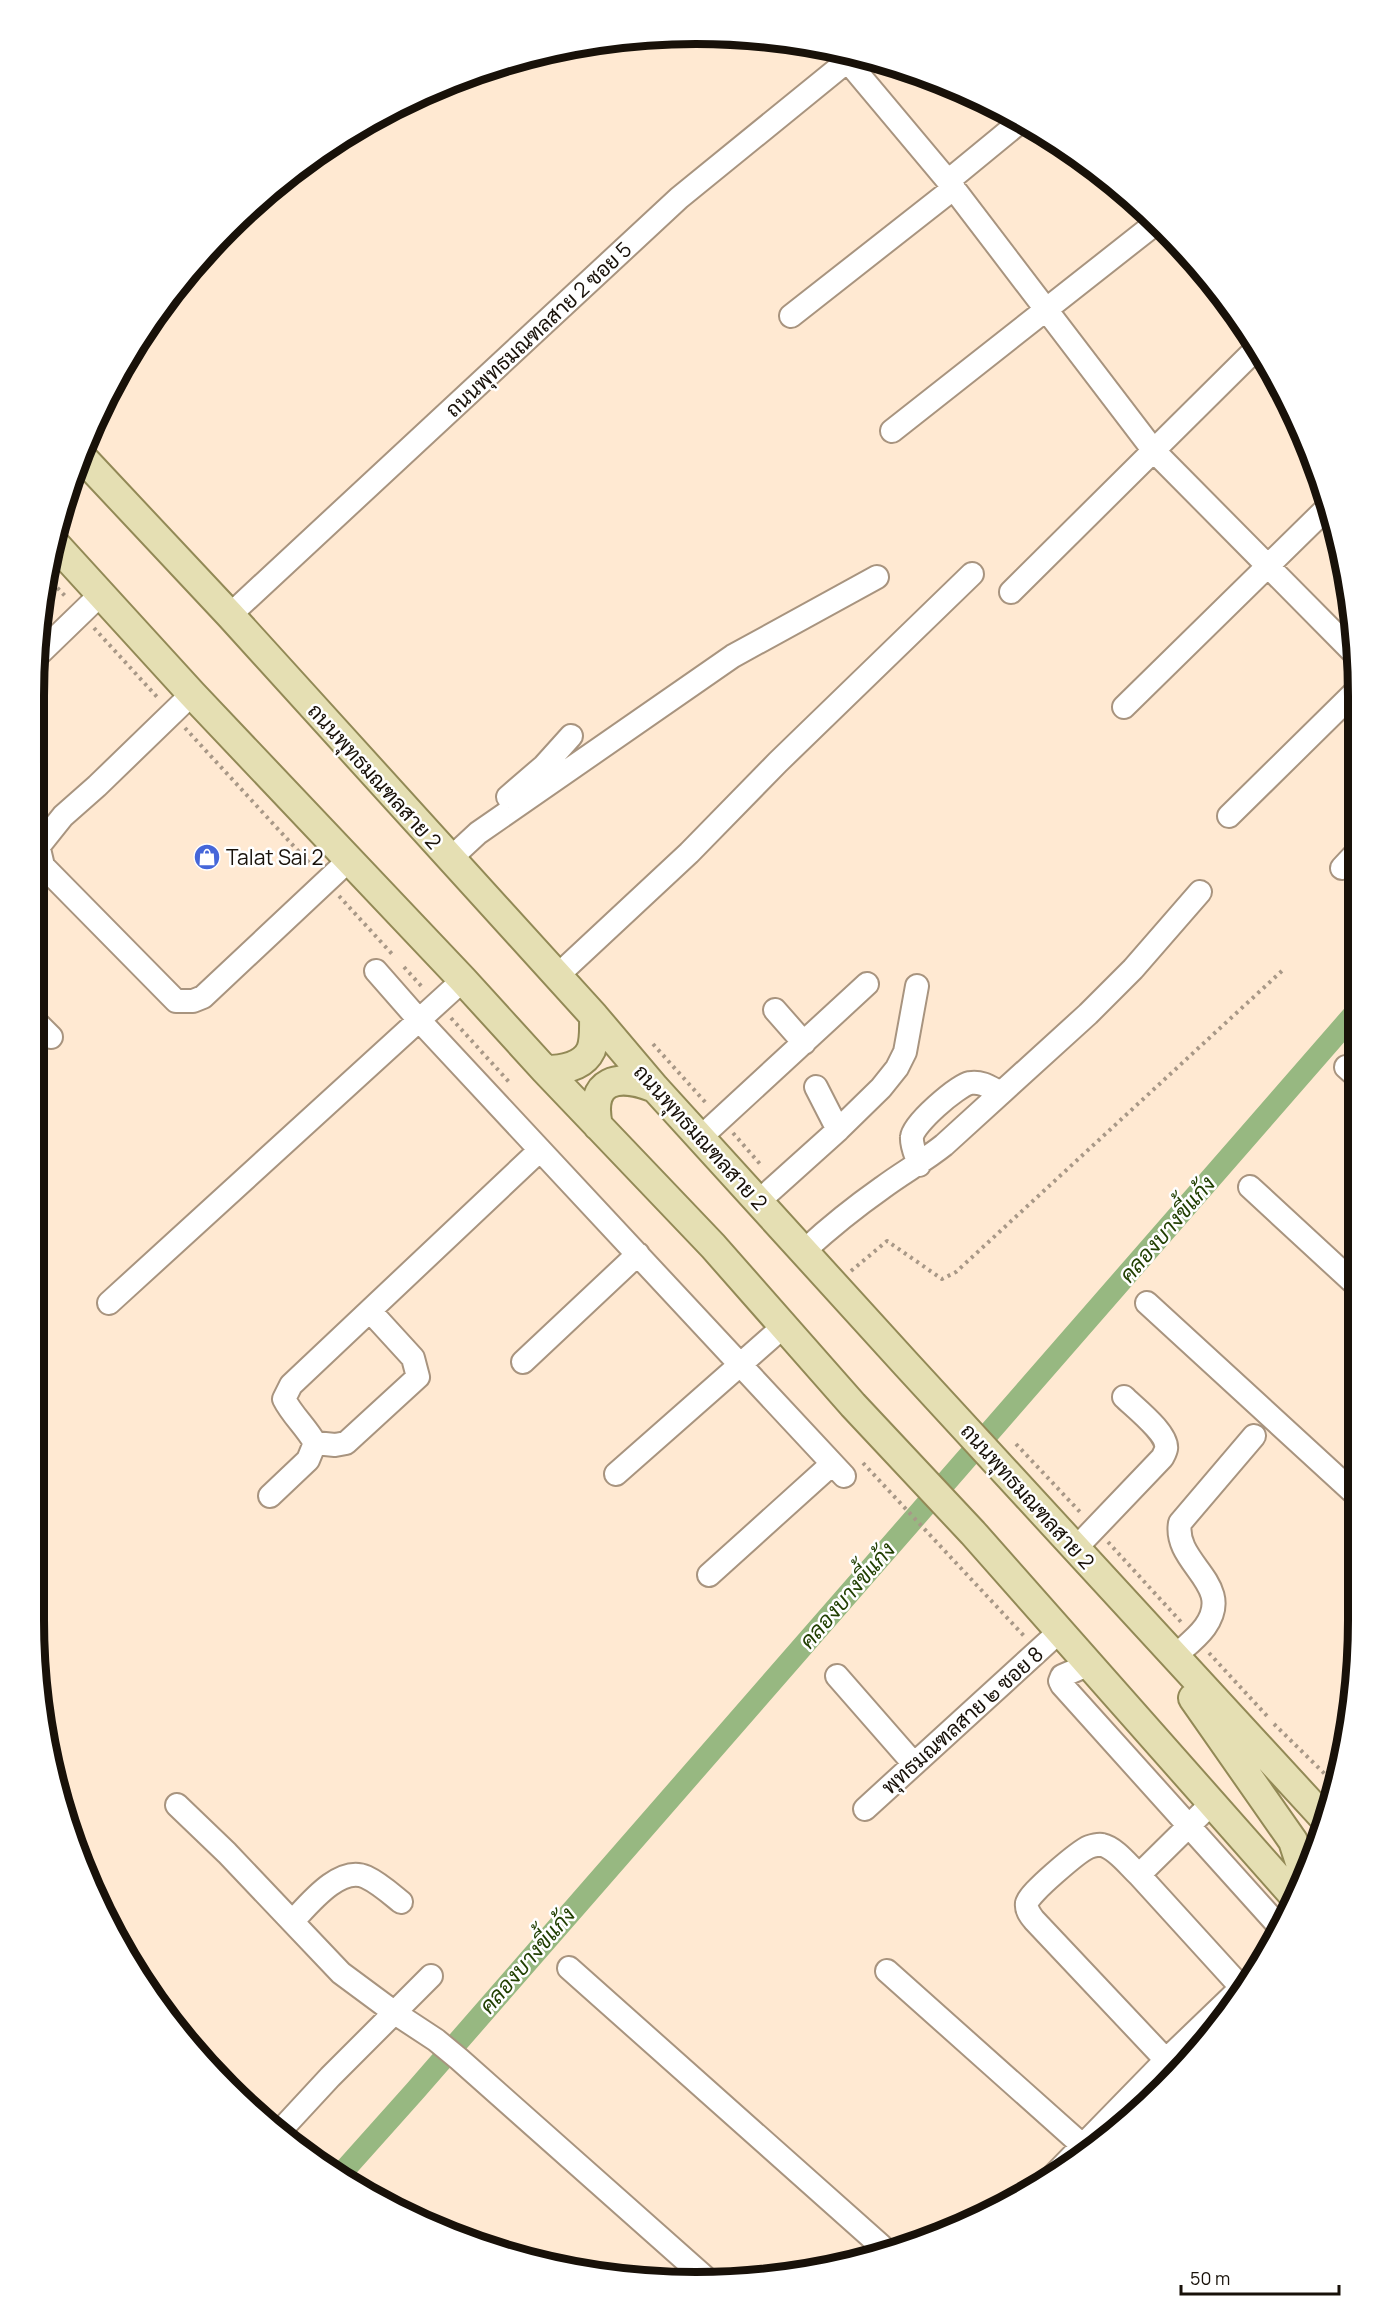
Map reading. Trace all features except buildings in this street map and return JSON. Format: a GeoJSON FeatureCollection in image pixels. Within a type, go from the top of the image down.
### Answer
{"type":"FeatureCollection","features":[{"type":"Feature","properties":{"kind":"main road","name":"ถนนพุทธมณฑลสาย 2"},"geometry":{"type":"LineString","coordinates":[[87,462],[230,615],[594,1016],[655,1088],[1318,1812]]}},
{"type":"Feature","properties":{"kind":"main road"},"geometry":{"type":"LineString","coordinates":[[60,550],[192,694],[713,1246],[853,1405],[973,1533],[1288,1890]]}},
{"type":"Feature","properties":{"kind":"main road"},"geometry":{"type":"LineString","coordinates":[[545,1070],[562,1070],[579,1063],[587,1055],[593,1039],[594,1016]]}},
{"type":"Feature","properties":{"kind":"main road"},"geometry":{"type":"LineString","coordinates":[[598,1126],[594,1109],[595,1099],[609,1085],[622,1079],[630,1079],[655,1088]]}},
{"type":"Feature","properties":{"kind":"main road"},"geometry":{"type":"LineString","coordinates":[[1124,1601],[1293,1840],[1300,1863]]}},
{"type":"Feature","properties":{"kind":"street","name":"ถนนพุทธมณฑลสาย 2 ซอย 5"},"geometry":{"type":"LineString","coordinates":[[230,615],[679,198],[841,60]]}},
{"type":"Feature","properties":{"kind":"street"},"geometry":{"type":"LineString","coordinates":[[854,64],[951,184],[1154,451],[1345,644]]}},
{"type":"Feature","properties":{"kind":"street"},"geometry":{"type":"LineString","coordinates":[[791,316],[951,184],[1015,127]]}},
{"type":"Feature","properties":{"kind":"street"},"geometry":{"type":"LineString","coordinates":[[892,431],[1150,227]]}},
{"type":"Feature","properties":{"kind":"street"},"geometry":{"type":"LineString","coordinates":[[1011,592],[1251,354]]}},
{"type":"Feature","properties":{"kind":"street"},"geometry":{"type":"LineString","coordinates":[[1124,707],[1321,514]]}},
{"type":"Feature","properties":{"kind":"street"},"geometry":{"type":"LineString","coordinates":[[557,976],[689,853],[778,762],[972,574]]}},
{"type":"Feature","properties":{"kind":"street"},"geometry":{"type":"LineString","coordinates":[[447,855],[733,656],[877,577]]}},
{"type":"Feature","properties":{"kind":"street"},"geometry":{"type":"LineString","coordinates":[[46,648],[100,594]]}},
{"type":"Feature","properties":{"kind":"street"},"geometry":{"type":"LineString","coordinates":[[44,841],[63,816],[192,694]]}},
{"type":"Feature","properties":{"kind":"street"},"geometry":{"type":"LineString","coordinates":[[1229,816],[1348,699]]}},
{"type":"Feature","properties":{"kind":"street"},"geometry":{"type":"LineString","coordinates":[[447,855],[544,766],[571,736]]}},
{"type":"Feature","properties":{"kind":"street"},"geometry":{"type":"LineString","coordinates":[[44,866],[176,1001],[193,1001],[203,997],[349,860]]}},
{"type":"Feature","properties":{"kind":"street"},"geometry":{"type":"LineString","coordinates":[[805,1250],[834,1224],[884,1187],[919,1165],[1001,1093],[1118,984],[1200,892]]}},
{"type":"Feature","properties":{"kind":"street"},"geometry":{"type":"LineString","coordinates":[[376,971],[838,1470],[709,1575]]}},
{"type":"Feature","properties":{"kind":"street"},"geometry":{"type":"LineString","coordinates":[[109,1303],[463,980]]}},
{"type":"Feature","properties":{"kind":"street"},"geometry":{"type":"LineString","coordinates":[[700,1137],[867,984]]}},
{"type":"Feature","properties":{"kind":"street"},"geometry":{"type":"LineString","coordinates":[[759,1201],[838,1130],[881,1088],[897,1068],[905,1052],[917,986]]}},
{"type":"Feature","properties":{"kind":"street"},"geometry":{"type":"LineString","coordinates":[[774,1010],[804,1043]]}},
{"type":"Feature","properties":{"kind":"street"},"geometry":{"type":"LineString","coordinates":[[919,1165],[912,1136],[915,1129],[939,1104],[962,1086],[972,1083],[981,1083],[1001,1093]]}},
{"type":"Feature","properties":{"kind":"street"},"geometry":{"type":"LineString","coordinates":[[816,1087],[838,1130]]}},
{"type":"Feature","properties":{"kind":"street"},"geometry":{"type":"LineString","coordinates":[[370,1311],[413,1358],[418,1377],[346,1443],[335,1445],[315,1443],[289,1410],[284,1399],[291,1385],[540,1150]]}},
{"type":"Feature","properties":{"kind":"street"},"geometry":{"type":"LineString","coordinates":[[1250,1187],[1348,1277]]}},
{"type":"Feature","properties":{"kind":"street"},"geometry":{"type":"LineString","coordinates":[[523,1362],[638,1254]]}},
{"type":"Feature","properties":{"kind":"street"},"geometry":{"type":"LineString","coordinates":[[1147,1303],[1348,1487]]}},
{"type":"Feature","properties":{"kind":"street"},"geometry":{"type":"LineString","coordinates":[[616,1474],[784,1326]]}},
{"type":"Feature","properties":{"kind":"street"},"geometry":{"type":"LineString","coordinates":[[1076,1548],[1162,1458],[1166,1449],[1166,1441],[1161,1433],[1124,1397]]}},
{"type":"Feature","properties":{"kind":"street"},"geometry":{"type":"LineString","coordinates":[[1175,1656],[1206,1627],[1214,1605],[1211,1586],[1184,1549],[1179,1533],[1180,1523],[1254,1436]]}},
{"type":"Feature","properties":{"kind":"street"},"geometry":{"type":"LineString","coordinates":[[270,1496],[308,1460],[315,1443]]}},
{"type":"Feature","properties":{"kind":"street","name":"พุทธมณฑลสาย ๒ ซอย 8"},"geometry":{"type":"LineString","coordinates":[[865,1809],[1060,1631]]}},
{"type":"Feature","properties":{"kind":"street"},"geometry":{"type":"LineString","coordinates":[[1090,1664],[1062,1676],[1060,1681],[1062,1685],[1274,1920]]}},
{"type":"Feature","properties":{"kind":"street"},"geometry":{"type":"LineString","coordinates":[[837,1676],[914,1764]]}},
{"type":"Feature","properties":{"kind":"street"},"geometry":{"type":"LineString","coordinates":[[1139,1875],[1212,1803]]}},
{"type":"Feature","properties":{"kind":"street"},"geometry":{"type":"LineString","coordinates":[[177,1805],[227,1853],[341,1973],[436,2040],[459,2059],[699,2272]]}},
{"type":"Feature","properties":{"kind":"street"},"geometry":{"type":"LineString","coordinates":[[1166,2060],[1034,1920],[1028,1912],[1026,1902],[1030,1895],[1088,1847],[1101,1844],[1111,1849],[1139,1875],[1238,1982]]}},
{"type":"Feature","properties":{"kind":"street"},"geometry":{"type":"LineString","coordinates":[[293,1921],[318,1894],[338,1880],[352,1874],[364,1876],[378,1883],[401,1902]]}},
{"type":"Feature","properties":{"kind":"street"},"geometry":{"type":"LineString","coordinates":[[569,1968],[880,2244]]}},
{"type":"Feature","properties":{"kind":"street"},"geometry":{"type":"LineString","coordinates":[[887,1971],[1082,2145]]}},
{"type":"Feature","properties":{"kind":"street"},"geometry":{"type":"LineString","coordinates":[[285,2126],[431,1976]]}},
{"type":"Feature","properties":{"kind":"street"},"geometry":{"type":"LineString","coordinates":[[1084,2143],[1216,2012]]}},
{"type":"Feature","properties":{"kind":"path"},"geometry":{"type":"LineString","coordinates":[[834,1284],[887,1241],[942,1279],[956,1272],[1284,969]]}},
{"type":"Feature","properties":{"kind":"path"},"geometry":{"type":"LineString","coordinates":[[861,1461],[962,1569]]}},
{"type":"Feature","properties":{"kind":"waterway","name":"คลองบางขี้แก้ง"},"geometry":{"type":"LineString","coordinates":[[345,2169],[1348,1021]]}},
{"type":"Feature","properties":{"kind":"place","name":"Talat Sai 2"},"geometry":{"type":"Point","coordinates":[207,857]}}]}
